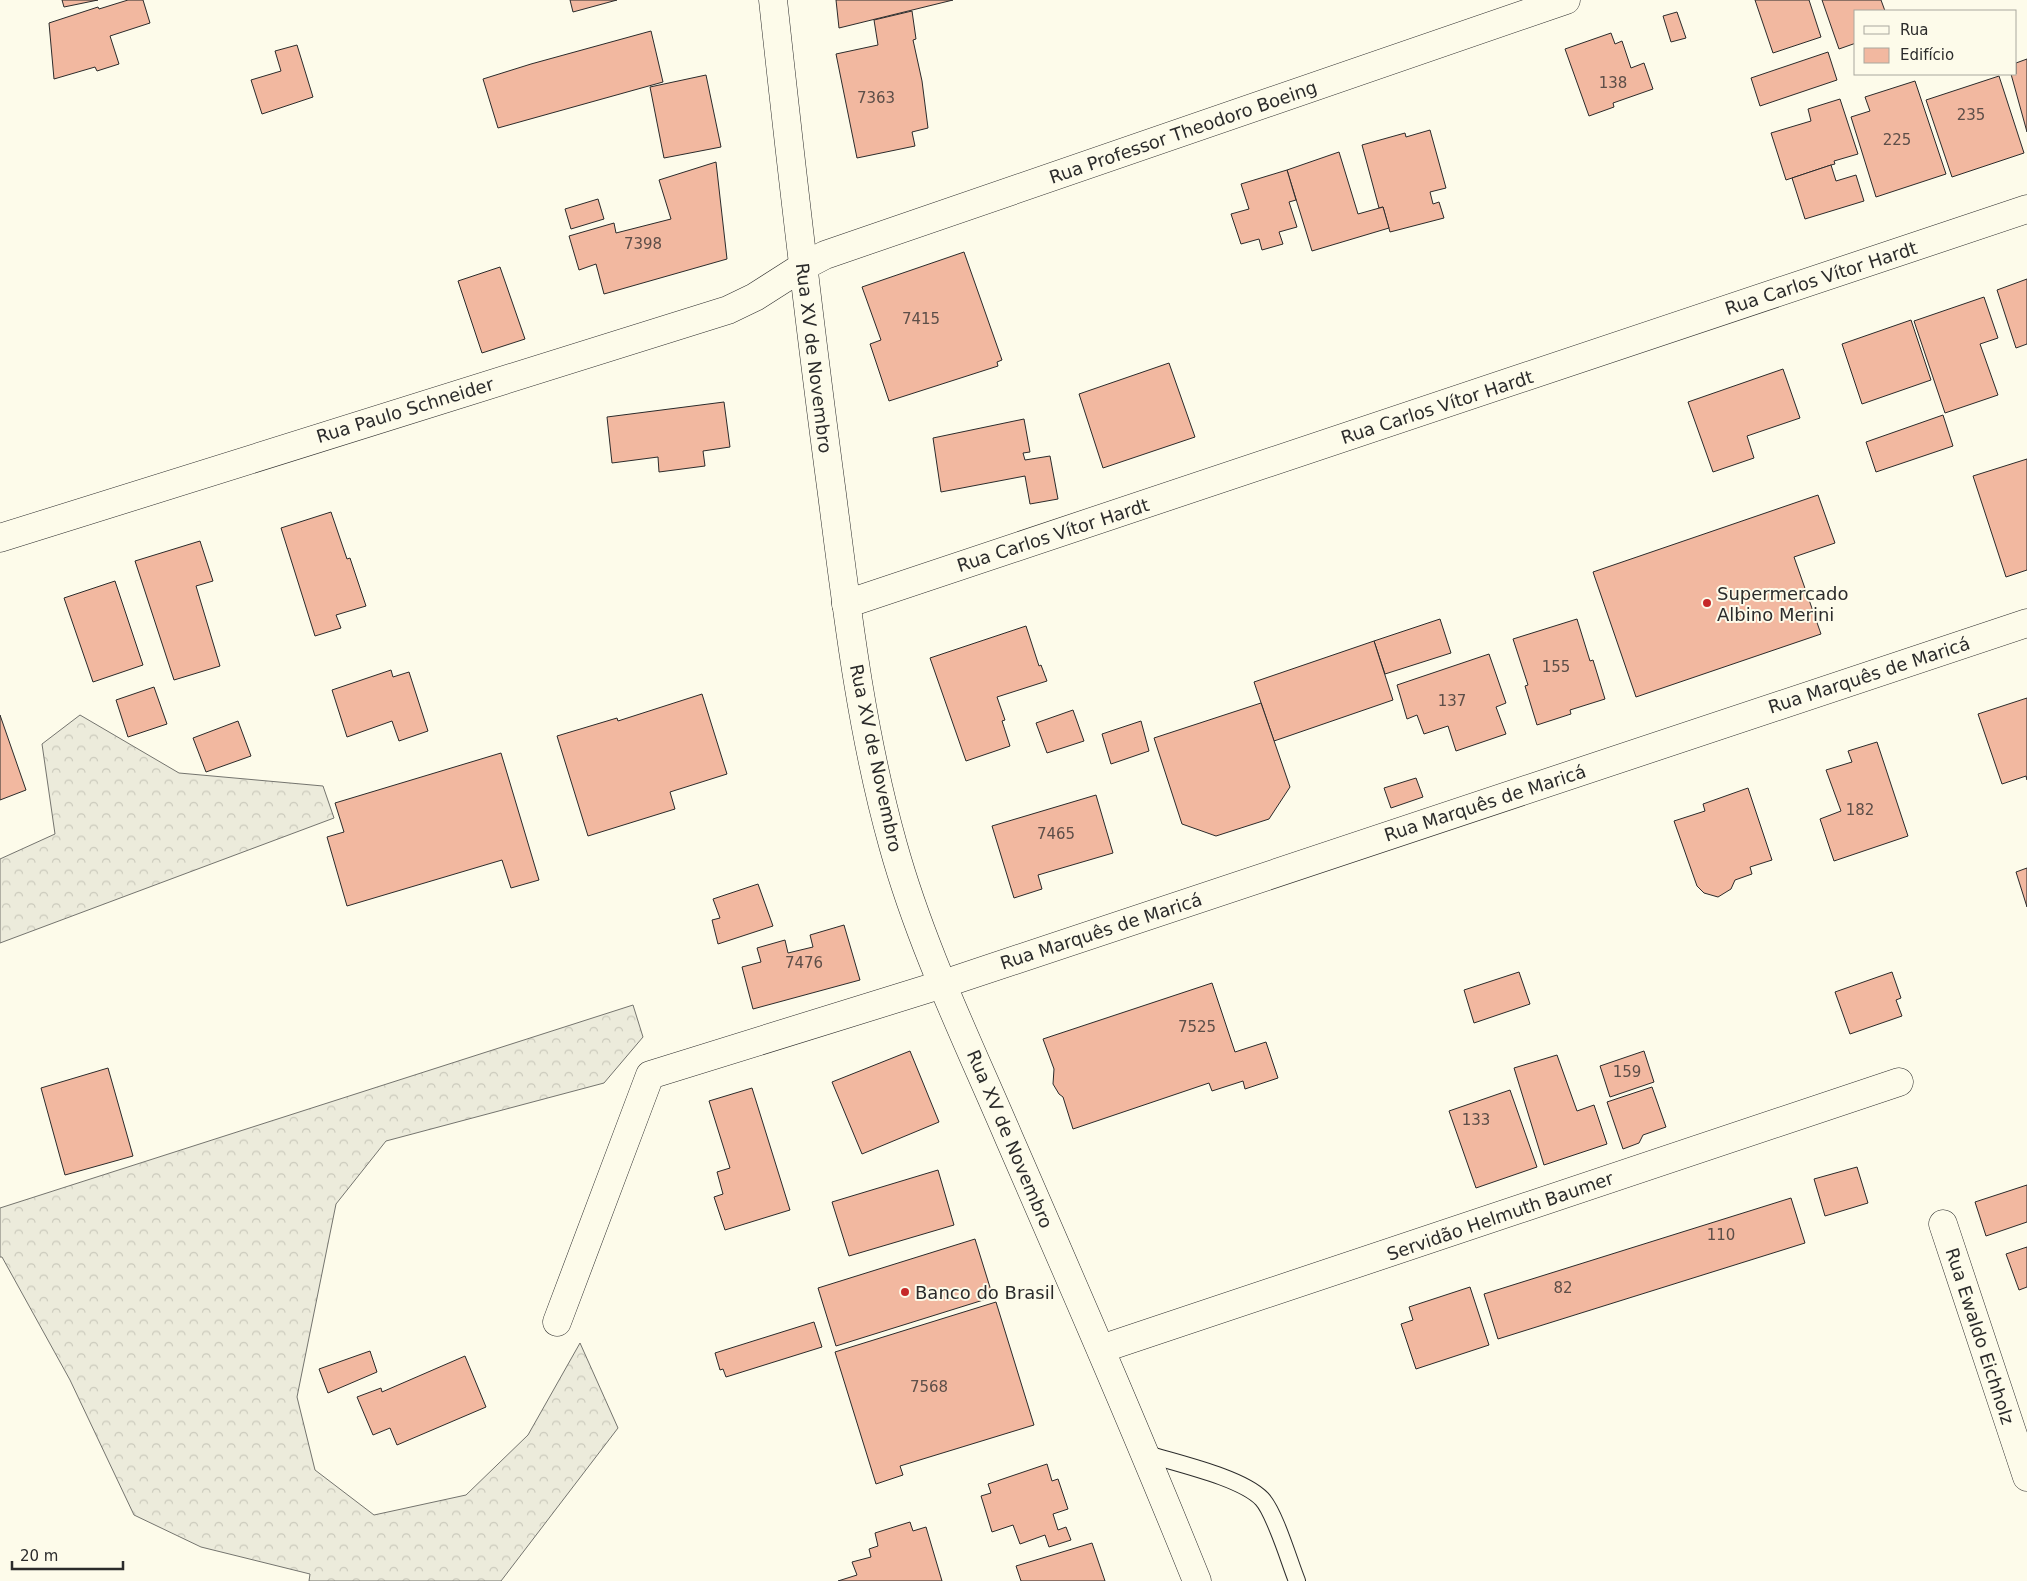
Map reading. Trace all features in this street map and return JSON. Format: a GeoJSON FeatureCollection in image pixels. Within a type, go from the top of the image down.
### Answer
{"type":"FeatureCollection","features":[{"type":"Feature","properties":{"kind":"street","name":"Rua XV de Novembro"},"geometry":{"type":"LineString","coordinates":[[773,0],[802,266],[846,604],[869,739],[892,844],[907,890],[943,984],[1101,1349],[1197,1581]]}},
{"type":"Feature","properties":{"kind":"street","name":"Rua Professor Theodoro Boeing"},"geometry":{"type":"LineString","coordinates":[[802,266],[825,255],[1566,0]]}},
{"type":"Feature","properties":{"kind":"street","name":"Rua Carlos Vítor Hardt"},"geometry":{"type":"LineString","coordinates":[[846,604],[2027,209]]}},
{"type":"Feature","properties":{"kind":"street","name":"Rua Paulo Schneider"},"geometry":{"type":"LineString","coordinates":[[0,538],[728,310],[755,297],[802,266]]}},
{"type":"Feature","properties":{"kind":"street","name":"Rua Marquês de Maricá"},"geometry":{"type":"LineString","coordinates":[[557,1322],[650,1075],[943,984],[2027,623]]}},
{"type":"Feature","properties":{"kind":"street","name":"Servidão Helmuth Baumer"},"geometry":{"type":"LineString","coordinates":[[1101,1349],[1899,1082]]}},
{"type":"Feature","properties":{"kind":"street","name":"Rua Ewaldo Eichholz"},"geometry":{"type":"LineString","coordinates":[[1942,1224],[2024,1461]]}},
{"type":"Feature","properties":{"kind":"lane"},"geometry":{"type":"LineString","coordinates":[[1144,1453],[1241,1484],[1262,1500],[1275,1523],[1297,1581]]}},
{"type":"Feature","properties":{"kind":"green space"},"geometry":{"type":"Polygon","coordinates":[[[80,715],[179,773],[323,786],[334,818],[0,943],[0,859],[55,834],[42,744],[80,715]]]}},
{"type":"Feature","properties":{"kind":"green space"},"geometry":{"type":"Polygon","coordinates":[[[633,1005],[643,1037],[604,1083],[386,1141],[336,1204],[297,1397],[315,1470],[374,1515],[466,1495],[528,1435],[580,1343],[618,1428],[501,1581],[309,1581],[310,1574],[201,1547],[134,1515],[70,1380],[2,1257],[0,1257],[0,1208],[633,1005]]]}},
{"type":"Feature","properties":{"kind":"building"},"geometry":{"type":"Polygon","coordinates":[[[62,0],[98,0],[64,7],[62,0]]]}},
{"type":"Feature","properties":{"kind":"building"},"geometry":{"type":"Polygon","coordinates":[[[128,0],[143,0],[150,23],[110,36],[119,64],[97,71],[95,67],[54,79],[49,23],[98,7],[99,9],[128,0]]]}},
{"type":"Feature","properties":{"kind":"building"},"geometry":{"type":"Polygon","coordinates":[[[570,0],[617,0],[573,12],[570,0]]]}},
{"type":"Feature","properties":{"kind":"building"},"geometry":{"type":"Polygon","coordinates":[[[836,0],[953,0],[839,28],[836,0]]]}},
{"type":"Feature","properties":{"kind":"building"},"geometry":{"type":"Polygon","coordinates":[[[1755,0],[1809,0],[1821,37],[1773,53],[1755,0]]]}},
{"type":"Feature","properties":{"kind":"building"},"geometry":{"type":"Polygon","coordinates":[[[1822,0],[1881,0],[1885,10],[1854,10],[1854,44],[1839,49],[1822,0]]]}},
{"type":"Feature","properties":{"kind":"building"},"geometry":{"type":"Polygon","coordinates":[[[912,11],[916,39],[913,40],[922,81],[928,128],[912,132],[915,146],[857,158],[836,54],[878,45],[874,20],[912,11]]]}},
{"type":"Feature","properties":{"kind":"building"},"geometry":{"type":"Polygon","coordinates":[[[1677,12],[1686,38],[1671,42],[1663,16],[1677,12]]]}},
{"type":"Feature","properties":{"kind":"building"},"geometry":{"type":"Polygon","coordinates":[[[651,31],[663,82],[498,128],[483,79],[651,31]]]}},
{"type":"Feature","properties":{"kind":"building"},"geometry":{"type":"Polygon","coordinates":[[[1611,33],[1615,44],[1622,41],[1631,68],[1644,63],[1653,89],[1613,103],[1614,107],[1589,116],[1565,49],[1611,33]]]}},
{"type":"Feature","properties":{"kind":"building"},"geometry":{"type":"Polygon","coordinates":[[[297,45],[313,97],[262,114],[251,80],[281,71],[275,51],[297,45]]]}},
{"type":"Feature","properties":{"kind":"building"},"geometry":{"type":"Polygon","coordinates":[[[1828,52],[1837,80],[1760,106],[1751,78],[1828,52]]]}},
{"type":"Feature","properties":{"kind":"building"},"geometry":{"type":"Polygon","coordinates":[[[2027,59],[2027,132],[2011,75],[2017,75],[2017,63],[2027,59]]]}},
{"type":"Feature","properties":{"kind":"building"},"geometry":{"type":"Polygon","coordinates":[[[706,75],[721,147],[664,158],[650,87],[706,75]]]}},
{"type":"Feature","properties":{"kind":"building"},"geometry":{"type":"Polygon","coordinates":[[[1999,76],[2024,153],[1952,177],[1926,100],[1999,76]]]}},
{"type":"Feature","properties":{"kind":"building"},"geometry":{"type":"Polygon","coordinates":[[[1915,81],[1946,174],[1876,197],[1851,117],[1870,111],[1865,97],[1915,81]]]}},
{"type":"Feature","properties":{"kind":"building"},"geometry":{"type":"Polygon","coordinates":[[[1840,99],[1858,154],[1834,161],[1835,164],[1786,180],[1771,133],[1811,121],[1808,109],[1840,99]]]}},
{"type":"Feature","properties":{"kind":"building"},"geometry":{"type":"Polygon","coordinates":[[[1430,130],[1446,188],[1430,192],[1433,204],[1439,202],[1444,218],[1390,232],[1383,207],[1379,208],[1362,145],[1405,133],[1406,137],[1430,130]]]}},
{"type":"Feature","properties":{"kind":"building"},"geometry":{"type":"Polygon","coordinates":[[[1339,152],[1358,214],[1383,207],[1389,228],[1312,251],[1287,170],[1339,152]]]}},
{"type":"Feature","properties":{"kind":"building"},"geometry":{"type":"Polygon","coordinates":[[[716,162],[727,259],[604,294],[596,264],[579,270],[569,236],[614,223],[616,233],[671,219],[659,180],[716,162]]]}},
{"type":"Feature","properties":{"kind":"building"},"geometry":{"type":"Polygon","coordinates":[[[1831,165],[1836,181],[1856,175],[1864,201],[1805,219],[1792,178],[1831,165]]]}},
{"type":"Feature","properties":{"kind":"building"},"geometry":{"type":"Polygon","coordinates":[[[1287,170],[1296,200],[1289,202],[1297,227],[1279,232],[1283,244],[1262,250],[1259,239],[1241,244],[1231,214],[1249,209],[1241,184],[1287,170]]]}},
{"type":"Feature","properties":{"kind":"building"},"geometry":{"type":"Polygon","coordinates":[[[598,199],[604,219],[571,229],[565,209],[598,199]]]}},
{"type":"Feature","properties":{"kind":"building"},"geometry":{"type":"Polygon","coordinates":[[[964,252],[1002,360],[997,362],[998,366],[889,401],[870,344],[881,340],[862,287],[964,252]]]}},
{"type":"Feature","properties":{"kind":"building"},"geometry":{"type":"Polygon","coordinates":[[[500,267],[525,339],[482,353],[458,281],[500,267]]]}},
{"type":"Feature","properties":{"kind":"building"},"geometry":{"type":"Polygon","coordinates":[[[2027,279],[2027,344],[2016,348],[1997,290],[2027,279]]]}},
{"type":"Feature","properties":{"kind":"building"},"geometry":{"type":"Polygon","coordinates":[[[1984,297],[1998,338],[1980,344],[1998,395],[1945,413],[1914,321],[1984,297]]]}},
{"type":"Feature","properties":{"kind":"building"},"geometry":{"type":"Polygon","coordinates":[[[1911,320],[1931,380],[1862,404],[1842,344],[1911,320]]]}},
{"type":"Feature","properties":{"kind":"building"},"geometry":{"type":"Polygon","coordinates":[[[1169,363],[1195,437],[1103,468],[1079,394],[1169,363]]]}},
{"type":"Feature","properties":{"kind":"building"},"geometry":{"type":"Polygon","coordinates":[[[1783,369],[1800,418],[1747,436],[1754,458],[1713,472],[1688,402],[1783,369]]]}},
{"type":"Feature","properties":{"kind":"building"},"geometry":{"type":"Polygon","coordinates":[[[724,402],[730,447],[703,451],[705,466],[659,472],[658,457],[612,463],[607,417],[724,402]]]}},
{"type":"Feature","properties":{"kind":"building"},"geometry":{"type":"Polygon","coordinates":[[[1943,415],[1953,446],[1876,472],[1866,442],[1943,415]]]}},
{"type":"Feature","properties":{"kind":"building"},"geometry":{"type":"Polygon","coordinates":[[[1024,419],[1030,452],[1023,453],[1025,460],[1050,456],[1058,499],[1030,504],[1025,476],[941,492],[933,438],[1024,419]]]}},
{"type":"Feature","properties":{"kind":"building"},"geometry":{"type":"Polygon","coordinates":[[[2027,459],[2027,570],[2006,577],[1973,476],[2027,459]]]}},
{"type":"Feature","properties":{"kind":"building","name":"Supermercado Albino Merini"},"geometry":{"type":"Polygon","coordinates":[[[1818,495],[1835,543],[1794,557],[1821,634],[1636,697],[1593,572],[1818,495]]]}},
{"type":"Feature","properties":{"kind":"building"},"geometry":{"type":"Polygon","coordinates":[[[331,512],[347,559],[350,558],[366,606],[336,615],[341,628],[315,636],[281,528],[331,512]]]}},
{"type":"Feature","properties":{"kind":"building"},"geometry":{"type":"Polygon","coordinates":[[[200,541],[213,581],[196,586],[220,666],[174,680],[135,561],[200,541]]]}},
{"type":"Feature","properties":{"kind":"building"},"geometry":{"type":"Polygon","coordinates":[[[115,581],[143,665],[93,682],[64,598],[115,581]]]}},
{"type":"Feature","properties":{"kind":"building"},"geometry":{"type":"Polygon","coordinates":[[[1440,619],[1451,653],[1385,674],[1374,641],[1440,619]]]}},
{"type":"Feature","properties":{"kind":"building"},"geometry":{"type":"Polygon","coordinates":[[[1577,619],[1590,661],[1593,660],[1605,699],[1570,710],[1571,714],[1537,725],[1525,686],[1528,685],[1513,639],[1577,619]]]}},
{"type":"Feature","properties":{"kind":"building"},"geometry":{"type":"Polygon","coordinates":[[[1026,626],[1039,666],[1041,665],[1047,681],[997,697],[1005,720],[1002,721],[1010,746],[966,761],[930,658],[1026,626]]]}},
{"type":"Feature","properties":{"kind":"building"},"geometry":{"type":"Polygon","coordinates":[[[1374,641],[1393,700],[1274,741],[1254,682],[1374,641]]]}},
{"type":"Feature","properties":{"kind":"building"},"geometry":{"type":"Polygon","coordinates":[[[1489,654],[1506,703],[1496,707],[1506,734],[1456,751],[1448,726],[1424,734],[1417,715],[1407,719],[1397,685],[1489,654]]]}},
{"type":"Feature","properties":{"kind":"building"},"geometry":{"type":"Polygon","coordinates":[[[391,670],[393,677],[409,672],[428,731],[399,741],[392,721],[347,737],[332,690],[391,670]]]}},
{"type":"Feature","properties":{"kind":"building"},"geometry":{"type":"Polygon","coordinates":[[[154,687],[167,724],[128,737],[116,700],[154,687]]]}},
{"type":"Feature","properties":{"kind":"building"},"geometry":{"type":"Polygon","coordinates":[[[702,694],[727,774],[670,792],[675,809],[588,836],[557,736],[617,718],[618,721],[702,694]]]}},
{"type":"Feature","properties":{"kind":"building"},"geometry":{"type":"Polygon","coordinates":[[[2027,698],[2027,780],[2026,776],[2002,784],[1978,714],[2027,698]]]}},
{"type":"Feature","properties":{"kind":"building"},"geometry":{"type":"Polygon","coordinates":[[[1261,703],[1290,787],[1269,819],[1216,836],[1182,824],[1154,738],[1261,703]]]}},
{"type":"Feature","properties":{"kind":"building"},"geometry":{"type":"Polygon","coordinates":[[[1073,710],[1084,741],[1047,753],[1036,723],[1073,710]]]}},
{"type":"Feature","properties":{"kind":"building"},"geometry":{"type":"Polygon","coordinates":[[[0,715],[26,790],[0,800],[0,715]]]}},
{"type":"Feature","properties":{"kind":"building"},"geometry":{"type":"Polygon","coordinates":[[[238,721],[251,756],[206,772],[193,738],[238,721]]]}},
{"type":"Feature","properties":{"kind":"building"},"geometry":{"type":"Polygon","coordinates":[[[1141,721],[1149,751],[1111,764],[1102,734],[1141,721]]]}},
{"type":"Feature","properties":{"kind":"building"},"geometry":{"type":"Polygon","coordinates":[[[1877,742],[1908,836],[1834,861],[1820,819],[1841,811],[1826,770],[1852,762],[1848,751],[1877,742]]]}},
{"type":"Feature","properties":{"kind":"building"},"geometry":{"type":"Polygon","coordinates":[[[501,753],[539,880],[511,888],[502,860],[347,906],[327,837],[344,832],[335,803],[501,753]]]}},
{"type":"Feature","properties":{"kind":"building"},"geometry":{"type":"Polygon","coordinates":[[[1416,778],[1423,797],[1391,808],[1384,788],[1416,778]]]}},
{"type":"Feature","properties":{"kind":"building"},"geometry":{"type":"Polygon","coordinates":[[[1748,788],[1772,860],[1750,867],[1752,874],[1735,880],[1731,889],[1718,897],[1704,893],[1697,886],[1674,821],[1705,811],[1703,804],[1748,788]]]}},
{"type":"Feature","properties":{"kind":"building"},"geometry":{"type":"Polygon","coordinates":[[[1096,795],[1113,853],[1038,875],[1042,889],[1014,898],[992,826],[1096,795]]]}},
{"type":"Feature","properties":{"kind":"building"},"geometry":{"type":"Polygon","coordinates":[[[2027,868],[2027,907],[2016,872],[2027,868]]]}},
{"type":"Feature","properties":{"kind":"building"},"geometry":{"type":"Polygon","coordinates":[[[758,884],[773,926],[718,944],[712,920],[720,918],[713,899],[758,884]]]}},
{"type":"Feature","properties":{"kind":"building"},"geometry":{"type":"Polygon","coordinates":[[[844,925],[860,980],[753,1009],[742,967],[761,962],[757,948],[785,940],[788,953],[813,947],[810,935],[844,925]]]}},
{"type":"Feature","properties":{"kind":"building"},"geometry":{"type":"Polygon","coordinates":[[[1519,972],[1530,1004],[1474,1023],[1464,990],[1519,972]]]}},
{"type":"Feature","properties":{"kind":"building"},"geometry":{"type":"Polygon","coordinates":[[[1892,972],[1901,998],[1896,1000],[1902,1016],[1850,1034],[1835,992],[1892,972]]]}},
{"type":"Feature","properties":{"kind":"building"},"geometry":{"type":"Polygon","coordinates":[[[1212,983],[1235,1052],[1266,1042],[1278,1078],[1245,1089],[1243,1081],[1212,1091],[1209,1083],[1073,1129],[1063,1097],[1053,1084],[1054,1069],[1043,1039],[1212,983]]]}},
{"type":"Feature","properties":{"kind":"building"},"geometry":{"type":"Polygon","coordinates":[[[910,1051],[939,1122],[862,1154],[832,1082],[910,1051]]]}},
{"type":"Feature","properties":{"kind":"building"},"geometry":{"type":"Polygon","coordinates":[[[1644,1051],[1654,1082],[1610,1097],[1600,1066],[1644,1051]]]}},
{"type":"Feature","properties":{"kind":"building"},"geometry":{"type":"Polygon","coordinates":[[[1557,1055],[1577,1111],[1594,1105],[1607,1144],[1544,1165],[1514,1068],[1557,1055]]]}},
{"type":"Feature","properties":{"kind":"building"},"geometry":{"type":"Polygon","coordinates":[[[108,1068],[133,1156],[65,1175],[41,1088],[108,1068]]]}},
{"type":"Feature","properties":{"kind":"building"},"geometry":{"type":"Polygon","coordinates":[[[1652,1087],[1666,1127],[1643,1135],[1639,1143],[1623,1149],[1607,1102],[1652,1087]]]}},
{"type":"Feature","properties":{"kind":"building"},"geometry":{"type":"Polygon","coordinates":[[[752,1088],[790,1210],[725,1230],[714,1197],[723,1194],[717,1172],[730,1168],[709,1101],[752,1088]]]}},
{"type":"Feature","properties":{"kind":"building"},"geometry":{"type":"Polygon","coordinates":[[[1510,1090],[1537,1167],[1476,1188],[1449,1111],[1510,1090]]]}},
{"type":"Feature","properties":{"kind":"building"},"geometry":{"type":"Polygon","coordinates":[[[1857,1167],[1868,1203],[1825,1216],[1814,1179],[1857,1167]]]}},
{"type":"Feature","properties":{"kind":"building"},"geometry":{"type":"Polygon","coordinates":[[[938,1170],[954,1225],[849,1256],[832,1202],[938,1170]]]}},
{"type":"Feature","properties":{"kind":"building"},"geometry":{"type":"Polygon","coordinates":[[[2027,1185],[2027,1222],[1986,1236],[1975,1202],[2027,1185]]]}},
{"type":"Feature","properties":{"kind":"building"},"geometry":{"type":"Polygon","coordinates":[[[1791,1198],[1805,1243],[1498,1339],[1484,1294],[1791,1198]]]}},
{"type":"Feature","properties":{"kind":"building","name":"Banco do Brasil"},"geometry":{"type":"Polygon","coordinates":[[[975,1239],[993,1297],[836,1346],[818,1288],[975,1239]]]}},
{"type":"Feature","properties":{"kind":"building"},"geometry":{"type":"Polygon","coordinates":[[[2027,1247],[2027,1287],[2019,1290],[2006,1254],[2027,1247]]]}},
{"type":"Feature","properties":{"kind":"building"},"geometry":{"type":"Polygon","coordinates":[[[1470,1287],[1489,1345],[1416,1369],[1401,1324],[1413,1320],[1409,1307],[1470,1287]]]}},
{"type":"Feature","properties":{"kind":"building"},"geometry":{"type":"Polygon","coordinates":[[[996,1302],[1034,1425],[900,1466],[903,1475],[876,1484],[835,1352],[996,1302]]]}},
{"type":"Feature","properties":{"kind":"building"},"geometry":{"type":"Polygon","coordinates":[[[814,1322],[822,1347],[726,1377],[723,1369],[720,1370],[715,1353],[814,1322]]]}},
{"type":"Feature","properties":{"kind":"building"},"geometry":{"type":"Polygon","coordinates":[[[370,1351],[377,1372],[328,1393],[319,1369],[370,1351]]]}},
{"type":"Feature","properties":{"kind":"building"},"geometry":{"type":"Polygon","coordinates":[[[465,1356],[486,1407],[397,1445],[390,1428],[373,1435],[357,1397],[381,1388],[382,1392],[465,1356]]]}},
{"type":"Feature","properties":{"kind":"building"},"geometry":{"type":"Polygon","coordinates":[[[1047,1464],[1052,1481],[1058,1479],[1068,1509],[1053,1514],[1058,1530],[1066,1527],[1071,1540],[1049,1547],[1045,1535],[1020,1544],[1013,1525],[992,1532],[981,1496],[991,1493],[988,1484],[1047,1464]]]}},
{"type":"Feature","properties":{"kind":"building"},"geometry":{"type":"Polygon","coordinates":[[[910,1522],[913,1531],[926,1527],[942,1581],[838,1581],[857,1575],[852,1562],[871,1557],[869,1549],[878,1546],[875,1533],[910,1522]]]}},
{"type":"Feature","properties":{"kind":"building"},"geometry":{"type":"Polygon","coordinates":[[[1092,1543],[1105,1581],[1021,1581],[1016,1566],[1092,1543]]]}},
{"type":"Feature","properties":{"kind":"place","name":"Supermercado Albino Merini"},"geometry":{"type":"Point","coordinates":[1707,603]}},
{"type":"Feature","properties":{"kind":"place","name":"Banco do Brasil"},"geometry":{"type":"Point","coordinates":[905,1292]}}]}
